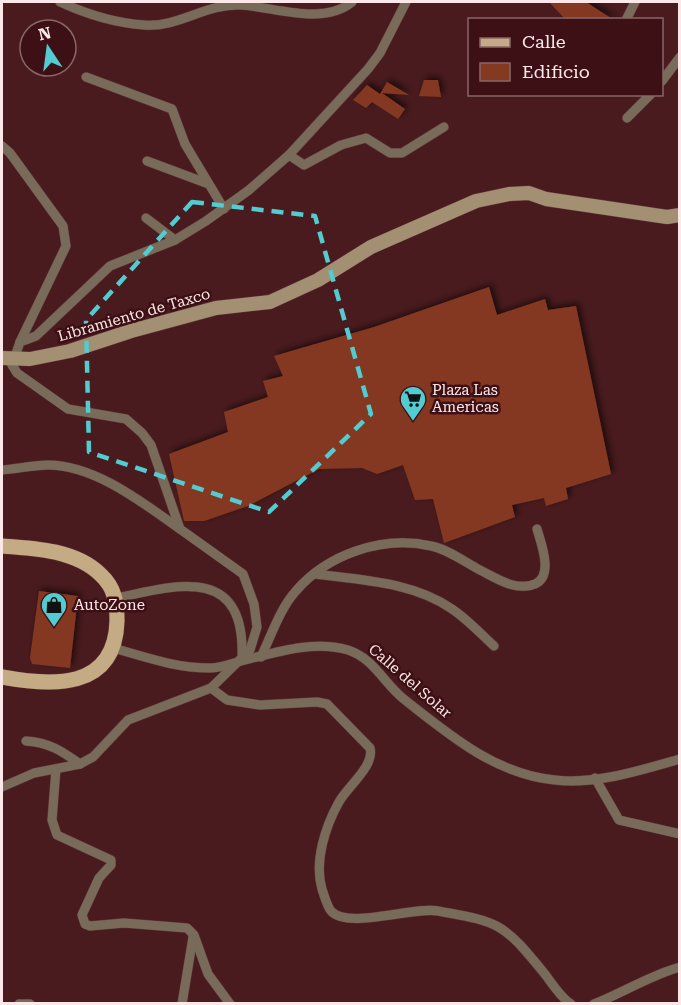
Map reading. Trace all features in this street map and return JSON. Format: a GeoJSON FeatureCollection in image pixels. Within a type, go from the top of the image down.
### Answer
{"type":"FeatureCollection","features":[{"type":"Feature","properties":{"kind":"main road","name":"Libramiento de Taxco"},"geometry":{"type":"LineString","coordinates":[[7,358],[30,358],[70,351],[131,331],[216,308],[270,302],[309,285],[371,247],[450,211],[495,195],[529,193],[546,199],[667,217],[680,215]]}},
{"type":"Feature","properties":{"kind":"main road"},"geometry":{"type":"LineString","coordinates":[[2,546],[42,548],[69,555],[101,574],[117,598],[113,648],[101,665],[83,677],[60,684],[2,677]]}},
{"type":"Feature","properties":{"kind":"street"},"geometry":{"type":"LineString","coordinates":[[60,2],[117,22],[159,26],[213,8],[239,5],[308,13],[348,4]]}},
{"type":"Feature","properties":{"kind":"street"},"geometry":{"type":"LineString","coordinates":[[20,342],[36,336],[110,266],[175,240],[224,209],[289,155],[368,69],[380,53],[406,2]]}},
{"type":"Feature","properties":{"kind":"street"},"geometry":{"type":"LineString","coordinates":[[627,18],[635,2]]}},
{"type":"Feature","properties":{"kind":"street"},"geometry":{"type":"LineString","coordinates":[[665,68],[680,57]]}},
{"type":"Feature","properties":{"kind":"street"},"geometry":{"type":"LineString","coordinates":[[86,77],[172,109],[185,144],[206,183],[224,209]]}},
{"type":"Feature","properties":{"kind":"street"},"geometry":{"type":"LineString","coordinates":[[627,118],[649,96]]}},
{"type":"Feature","properties":{"kind":"street"},"geometry":{"type":"LineString","coordinates":[[289,155],[304,165],[341,145],[366,138],[390,153],[402,153],[444,127]]}},
{"type":"Feature","properties":{"kind":"street"},"geometry":{"type":"LineString","coordinates":[[2,146],[10,153],[63,226],[67,240],[58,266],[20,342],[7,358],[17,373],[68,409],[126,419],[142,433],[151,445],[180,529]]}},
{"type":"Feature","properties":{"kind":"street"},"geometry":{"type":"LineString","coordinates":[[147,161],[206,183]]}},
{"type":"Feature","properties":{"kind":"street"},"geometry":{"type":"LineString","coordinates":[[146,218],[175,240]]}},
{"type":"Feature","properties":{"kind":"street"},"geometry":{"type":"LineString","coordinates":[[2,470],[48,465],[75,469],[110,484],[180,529],[239,570],[247,581],[254,604],[256,635],[250,650],[233,664],[211,688],[128,720],[93,757],[80,764],[34,772],[2,787]]}},
{"type":"Feature","properties":{"kind":"street"},"geometry":{"type":"LineString","coordinates":[[261,657],[294,593],[315,574],[348,554],[371,546],[399,542],[432,546],[508,584],[523,586],[537,583],[543,576],[544,558],[537,529]]}},
{"type":"Feature","properties":{"kind":"street"},"geometry":{"type":"LineString","coordinates":[[315,574],[380,582],[422,593],[453,609],[494,646]]}},
{"type":"Feature","properties":{"kind":"street"},"geometry":{"type":"LineString","coordinates":[[117,598],[186,585],[208,587],[223,595],[231,604],[243,633],[242,657]]}},
{"type":"Feature","properties":{"kind":"street","name":"Calle del Solar"},"geometry":{"type":"LineString","coordinates":[[113,648],[178,667],[211,668],[304,647],[347,650],[366,658],[401,698],[452,737],[487,758],[521,774],[556,781],[595,778],[680,759]]}},
{"type":"Feature","properties":{"kind":"street"},"geometry":{"type":"LineString","coordinates":[[211,688],[227,700],[260,705],[317,702],[327,704],[370,748],[370,759],[339,801],[319,860],[322,888],[331,910],[338,915],[375,918],[411,910],[435,910],[489,921],[515,938],[571,1004]]}},
{"type":"Feature","properties":{"kind":"street"},"geometry":{"type":"LineString","coordinates":[[26,741],[40,741],[57,748],[80,764]]}},
{"type":"Feature","properties":{"kind":"street"},"geometry":{"type":"LineString","coordinates":[[56,769],[52,820],[57,835],[111,860],[111,865],[99,878],[82,915],[85,924],[181,926],[194,934],[208,974],[230,1004]]}},
{"type":"Feature","properties":{"kind":"street"},"geometry":{"type":"LineString","coordinates":[[595,778],[619,820],[680,834]]}},
{"type":"Feature","properties":{"kind":"street"},"geometry":{"type":"LineString","coordinates":[[182,1004],[194,934]]}},
{"type":"Feature","properties":{"kind":"street"},"geometry":{"type":"LineString","coordinates":[[594,1004],[628,991],[656,975],[680,967]]}},
{"type":"Feature","properties":{"kind":"street"},"geometry":{"type":"LineString","coordinates":[[19,1004],[30,1004]]}},
{"type":"Feature","properties":{"kind":"highlighted area"},"geometry":{"type":"Polygon","coordinates":[[[192,202],[315,216],[371,414],[269,512],[89,452],[86,320],[192,202]]]}},
{"type":"Feature","properties":{"kind":"building"},"geometry":{"type":"Polygon","coordinates":[[[549,2],[586,2],[611,18],[564,18],[549,2]]]}},
{"type":"Feature","properties":{"kind":"building"},"geometry":{"type":"Polygon","coordinates":[[[424,80],[438,80],[441,97],[419,96],[424,80]]]}},
{"type":"Feature","properties":{"kind":"building"},"geometry":{"type":"Polygon","coordinates":[[[387,82],[409,95],[382,93],[405,109],[398,119],[372,102],[366,108],[353,100],[367,85],[380,94],[387,82]]]}},
{"type":"Feature","properties":{"kind":"building","name":"Plaza Las Americas"},"geometry":{"type":"Polygon","coordinates":[[[489,287],[497,315],[545,299],[548,310],[576,306],[611,474],[566,488],[568,499],[546,506],[544,498],[512,505],[515,517],[444,543],[433,499],[415,500],[403,465],[377,474],[362,468],[319,469],[248,506],[204,521],[184,521],[169,454],[228,432],[224,412],[268,397],[263,381],[283,376],[274,356],[374,327],[489,287]]]}},
{"type":"Feature","properties":{"kind":"building","name":"AutoZone"},"geometry":{"type":"Polygon","coordinates":[[[39,591],[78,596],[70,668],[32,664],[30,658],[39,591]]]}},
{"type":"Feature","properties":{"kind":"place","name":"Plaza Las Americas"},"geometry":{"type":"Point","coordinates":[413,422]}},
{"type":"Feature","properties":{"kind":"place","name":"AutoZone"},"geometry":{"type":"Point","coordinates":[54,628]}}]}
